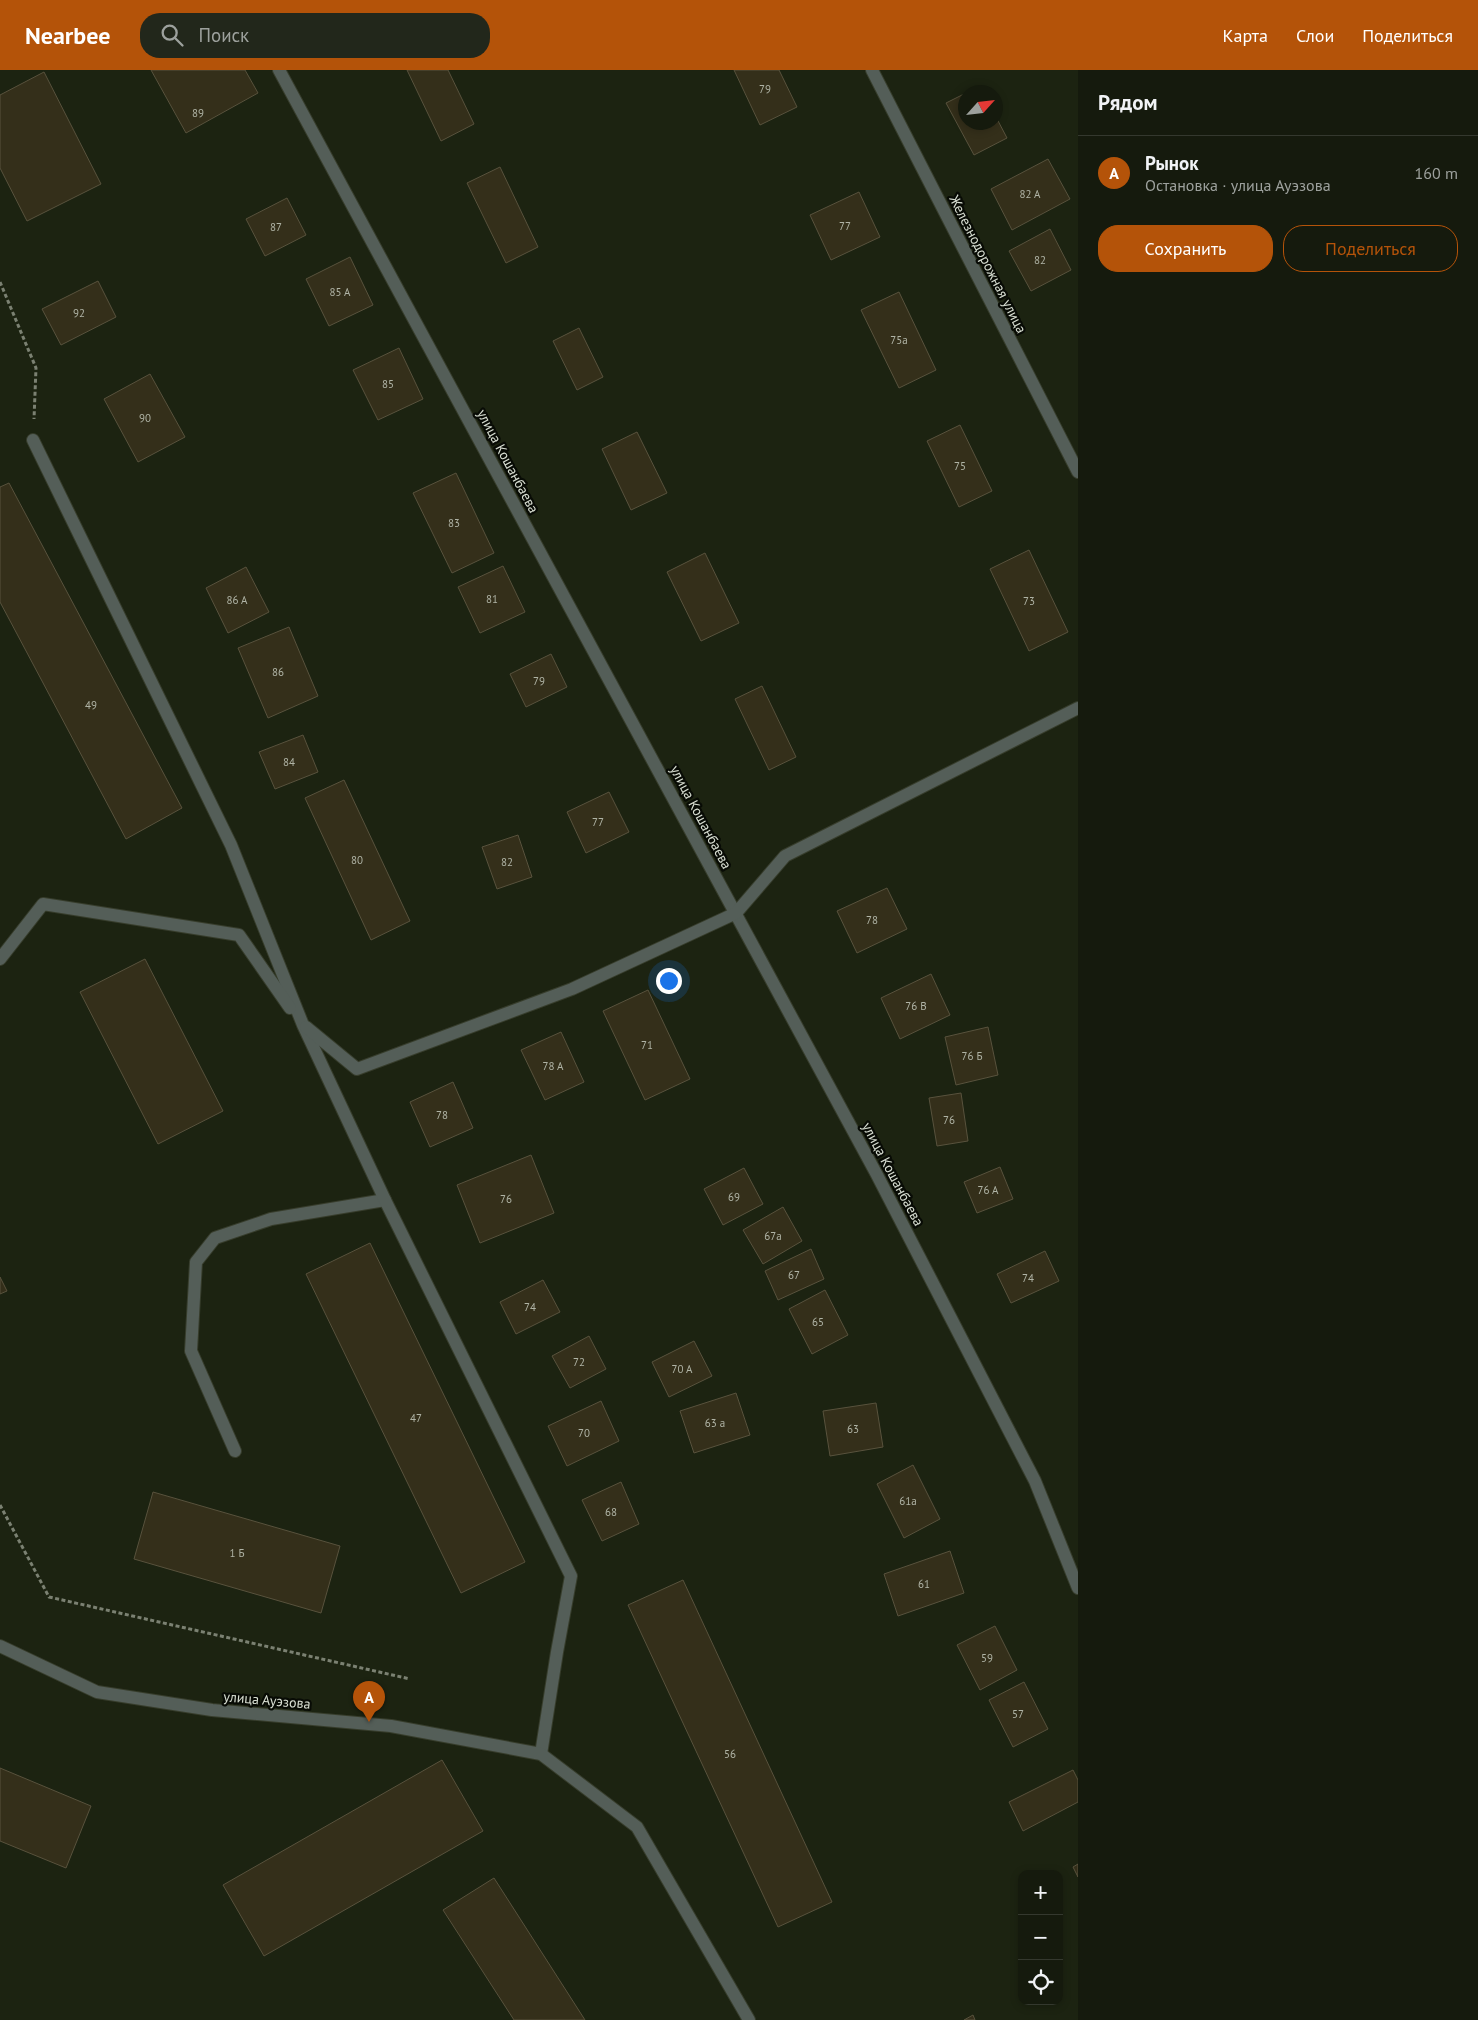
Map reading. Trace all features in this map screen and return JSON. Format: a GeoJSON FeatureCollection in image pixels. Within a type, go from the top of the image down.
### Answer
{"type":"FeatureCollection","features":[{"type":"Feature","properties":{"kind":"street","name":"улица Кошанбаева"},"geometry":{"type":"LineString","coordinates":[[279,70],[877,1174],[1034,1481],[1078,1588]]}},
{"type":"Feature","properties":{"kind":"street","name":"Железнодорожная улица"},"geometry":{"type":"LineString","coordinates":[[872,70],[1078,472]]}},
{"type":"Feature","properties":{"kind":"street"},"geometry":{"type":"LineString","coordinates":[[33,440],[231,844],[303,1025],[385,1200],[571,1576],[541,1754],[637,1827],[750,2020]]}},
{"type":"Feature","properties":{"kind":"street"},"geometry":{"type":"LineString","coordinates":[[0,959],[43,904],[239,935],[303,1025],[357,1069],[572,989],[736,913],[785,856],[1078,708]]}},
{"type":"Feature","properties":{"kind":"street"},"geometry":{"type":"LineString","coordinates":[[235,1450],[191,1352],[196,1262],[215,1238],[271,1219],[385,1200]]}},
{"type":"Feature","properties":{"kind":"street","name":"улица Ауэзова"},"geometry":{"type":"LineString","coordinates":[[0,1646],[97,1692],[212,1710],[391,1726],[541,1754]]}},
{"type":"Feature","properties":{"kind":"path"},"geometry":{"type":"LineString","coordinates":[[0,282],[36,368],[33,440]]}},
{"type":"Feature","properties":{"kind":"path"},"geometry":{"type":"LineString","coordinates":[[0,1505],[48,1597],[410,1679]]}},
{"type":"Feature","properties":{"kind":"building"},"geometry":{"type":"Polygon","coordinates":[[[151,70],[245,70],[258,93],[186,133],[151,70]]]}},
{"type":"Feature","properties":{"kind":"building"},"geometry":{"type":"Polygon","coordinates":[[[407,70],[448,70],[474,124],[441,141],[407,70]]]}},
{"type":"Feature","properties":{"kind":"building"},"geometry":{"type":"Polygon","coordinates":[[[734,70],[779,70],[797,107],[760,125],[734,70]]]}},
{"type":"Feature","properties":{"kind":"building"},"geometry":{"type":"Polygon","coordinates":[[[44,72],[101,184],[27,221],[0,168],[0,95],[44,72]]]}},
{"type":"Feature","properties":{"kind":"building"},"geometry":{"type":"Polygon","coordinates":[[[958,97],[958,125],[946,103],[958,97]]]}},
{"type":"Feature","properties":{"kind":"building"},"geometry":{"type":"Polygon","coordinates":[[[961,130],[1003,130],[1007,138],[974,155],[961,130]]]}},
{"type":"Feature","properties":{"kind":"building"},"geometry":{"type":"Polygon","coordinates":[[[1048,159],[1070,199],[1012,230],[991,189],[1048,159]]]}},
{"type":"Feature","properties":{"kind":"building"},"geometry":{"type":"Polygon","coordinates":[[[500,167],[538,247],[506,263],[467,183],[500,167]]]}},
{"type":"Feature","properties":{"kind":"building"},"geometry":{"type":"Polygon","coordinates":[[[859,192],[880,237],[831,260],[810,215],[859,192]]]}},
{"type":"Feature","properties":{"kind":"building"},"geometry":{"type":"Polygon","coordinates":[[[287,198],[306,235],[265,256],[246,219],[287,198]]]}},
{"type":"Feature","properties":{"kind":"building"},"geometry":{"type":"Polygon","coordinates":[[[1050,229],[1071,270],[1031,291],[1009,251],[1050,229]]]}},
{"type":"Feature","properties":{"kind":"building"},"geometry":{"type":"Polygon","coordinates":[[[350,257],[373,305],[329,326],[306,279],[350,257]]]}},
{"type":"Feature","properties":{"kind":"building"},"geometry":{"type":"Polygon","coordinates":[[[98,281],[116,317],[61,345],[42,309],[98,281]]]}},
{"type":"Feature","properties":{"kind":"building"},"geometry":{"type":"Polygon","coordinates":[[[899,292],[936,370],[899,388],[861,310],[899,292]]]}},
{"type":"Feature","properties":{"kind":"building"},"geometry":{"type":"Polygon","coordinates":[[[579,328],[603,377],[577,390],[553,341],[579,328]]]}},
{"type":"Feature","properties":{"kind":"building"},"geometry":{"type":"Polygon","coordinates":[[[399,348],[423,399],[378,420],[353,370],[399,348]]]}},
{"type":"Feature","properties":{"kind":"building"},"geometry":{"type":"Polygon","coordinates":[[[150,374],[185,437],[138,462],[104,399],[150,374]]]}},
{"type":"Feature","properties":{"kind":"building"},"geometry":{"type":"Polygon","coordinates":[[[960,425],[992,491],[959,507],[927,441],[960,425]]]}},
{"type":"Feature","properties":{"kind":"building"},"geometry":{"type":"Polygon","coordinates":[[[637,432],[667,493],[631,510],[602,449],[637,432]]]}},
{"type":"Feature","properties":{"kind":"building"},"geometry":{"type":"Polygon","coordinates":[[[456,473],[494,553],[452,573],[413,493],[456,473]]]}},
{"type":"Feature","properties":{"kind":"building"},"geometry":{"type":"Polygon","coordinates":[[[9,483],[182,808],[126,839],[0,602],[0,487],[9,483]]]}},
{"type":"Feature","properties":{"kind":"building"},"geometry":{"type":"Polygon","coordinates":[[[1029,550],[1068,632],[1029,651],[990,569],[1029,550]]]}},
{"type":"Feature","properties":{"kind":"building"},"geometry":{"type":"Polygon","coordinates":[[[705,553],[739,623],[701,641],[667,572],[705,553]]]}},
{"type":"Feature","properties":{"kind":"building"},"geometry":{"type":"Polygon","coordinates":[[[503,566],[525,612],[480,633],[458,587],[503,566]]]}},
{"type":"Feature","properties":{"kind":"building"},"geometry":{"type":"Polygon","coordinates":[[[246,567],[269,612],[228,633],[206,588],[246,567]]]}},
{"type":"Feature","properties":{"kind":"building"},"geometry":{"type":"Polygon","coordinates":[[[289,627],[318,696],[268,718],[238,648],[289,627]]]}},
{"type":"Feature","properties":{"kind":"building"},"geometry":{"type":"Polygon","coordinates":[[[551,654],[567,687],[526,707],[510,674],[551,654]]]}},
{"type":"Feature","properties":{"kind":"building"},"geometry":{"type":"Polygon","coordinates":[[[762,686],[796,757],[769,770],[735,699],[762,686]]]}},
{"type":"Feature","properties":{"kind":"building"},"geometry":{"type":"Polygon","coordinates":[[[303,735],[318,772],[275,789],[259,752],[303,735]]]}},
{"type":"Feature","properties":{"kind":"building"},"geometry":{"type":"Polygon","coordinates":[[[344,780],[410,921],[371,940],[305,798],[344,780]]]}},
{"type":"Feature","properties":{"kind":"building"},"geometry":{"type":"Polygon","coordinates":[[[609,792],[629,832],[586,853],[567,812],[609,792]]]}},
{"type":"Feature","properties":{"kind":"building"},"geometry":{"type":"Polygon","coordinates":[[[518,835],[532,877],[497,889],[482,847],[518,835]]]}},
{"type":"Feature","properties":{"kind":"building"},"geometry":{"type":"Polygon","coordinates":[[[887,888],[907,929],[857,953],[837,911],[887,888]]]}},
{"type":"Feature","properties":{"kind":"building"},"geometry":{"type":"Polygon","coordinates":[[[145,959],[223,1111],[158,1144],[80,992],[145,959]]]}},
{"type":"Feature","properties":{"kind":"building"},"geometry":{"type":"Polygon","coordinates":[[[931,974],[950,1015],[900,1039],[881,998],[931,974]]]}},
{"type":"Feature","properties":{"kind":"building"},"geometry":{"type":"Polygon","coordinates":[[[648,990],[690,1079],[645,1100],[603,1011],[648,990]]]}},
{"type":"Feature","properties":{"kind":"building"},"geometry":{"type":"Polygon","coordinates":[[[988,1027],[998,1075],[956,1085],[945,1037],[988,1027]]]}},
{"type":"Feature","properties":{"kind":"building"},"geometry":{"type":"Polygon","coordinates":[[[561,1032],[584,1082],[545,1100],[521,1050],[561,1032]]]}},
{"type":"Feature","properties":{"kind":"building"},"geometry":{"type":"Polygon","coordinates":[[[453,1082],[473,1128],[430,1147],[410,1102],[453,1082]]]}},
{"type":"Feature","properties":{"kind":"building"},"geometry":{"type":"Polygon","coordinates":[[[961,1093],[968,1141],[937,1146],[929,1098],[961,1093]]]}},
{"type":"Feature","properties":{"kind":"building"},"geometry":{"type":"Polygon","coordinates":[[[531,1155],[554,1213],[480,1243],[457,1185],[531,1155]]]}},
{"type":"Feature","properties":{"kind":"building"},"geometry":{"type":"Polygon","coordinates":[[[1000,1167],[1013,1199],[977,1213],[964,1182],[1000,1167]]]}},
{"type":"Feature","properties":{"kind":"building"},"geometry":{"type":"Polygon","coordinates":[[[744,1168],[763,1204],[723,1225],[704,1189],[744,1168]]]}},
{"type":"Feature","properties":{"kind":"building"},"geometry":{"type":"Polygon","coordinates":[[[783,1207],[802,1241],[763,1264],[743,1230],[783,1207]]]}},
{"type":"Feature","properties":{"kind":"building"},"geometry":{"type":"Polygon","coordinates":[[[370,1243],[525,1562],[461,1593],[306,1274],[370,1243]]]}},
{"type":"Feature","properties":{"kind":"building"},"geometry":{"type":"Polygon","coordinates":[[[811,1249],[824,1279],[778,1300],[765,1271],[811,1249]]]}},
{"type":"Feature","properties":{"kind":"building"},"geometry":{"type":"Polygon","coordinates":[[[1045,1251],[1059,1281],[1011,1303],[997,1274],[1045,1251]]]}},
{"type":"Feature","properties":{"kind":"building"},"geometry":{"type":"Polygon","coordinates":[[[0,1277],[7,1291],[0,1294],[0,1277]]]}},
{"type":"Feature","properties":{"kind":"building"},"geometry":{"type":"Polygon","coordinates":[[[543,1280],[560,1312],[516,1334],[500,1302],[543,1280]]]}},
{"type":"Feature","properties":{"kind":"building"},"geometry":{"type":"Polygon","coordinates":[[[825,1290],[848,1335],[812,1354],[789,1309],[825,1290]]]}},
{"type":"Feature","properties":{"kind":"building"},"geometry":{"type":"Polygon","coordinates":[[[589,1336],[606,1369],[570,1388],[552,1356],[589,1336]]]}},
{"type":"Feature","properties":{"kind":"building"},"geometry":{"type":"Polygon","coordinates":[[[694,1341],[712,1376],[669,1397],[652,1362],[694,1341]]]}},
{"type":"Feature","properties":{"kind":"building"},"geometry":{"type":"Polygon","coordinates":[[[736,1393],[750,1435],[694,1453],[680,1411],[736,1393]]]}},
{"type":"Feature","properties":{"kind":"building"},"geometry":{"type":"Polygon","coordinates":[[[601,1401],[619,1441],[567,1466],[548,1426],[601,1401]]]}},
{"type":"Feature","properties":{"kind":"building"},"geometry":{"type":"Polygon","coordinates":[[[876,1403],[883,1447],[830,1456],[823,1411],[876,1403]]]}},
{"type":"Feature","properties":{"kind":"building"},"geometry":{"type":"Polygon","coordinates":[[[913,1465],[940,1519],[904,1538],[877,1484],[913,1465]]]}},
{"type":"Feature","properties":{"kind":"building"},"geometry":{"type":"Polygon","coordinates":[[[621,1482],[639,1524],[602,1541],[582,1500],[621,1482]]]}},
{"type":"Feature","properties":{"kind":"building"},"geometry":{"type":"Polygon","coordinates":[[[153,1492],[340,1546],[321,1613],[134,1559],[153,1492]]]}},
{"type":"Feature","properties":{"kind":"building"},"geometry":{"type":"Polygon","coordinates":[[[950,1551],[964,1593],[898,1616],[884,1574],[950,1551]]]}},
{"type":"Feature","properties":{"kind":"building"},"geometry":{"type":"Polygon","coordinates":[[[683,1580],[832,1902],[778,1927],[628,1605],[683,1580]]]}},
{"type":"Feature","properties":{"kind":"building"},"geometry":{"type":"Polygon","coordinates":[[[995,1626],[1017,1670],[980,1690],[957,1645],[995,1626]]]}},
{"type":"Feature","properties":{"kind":"building"},"geometry":{"type":"Polygon","coordinates":[[[1024,1682],[1048,1729],[1013,1747],[989,1700],[1024,1682]]]}},
{"type":"Feature","properties":{"kind":"building"},"geometry":{"type":"Polygon","coordinates":[[[442,1760],[483,1831],[264,1956],[223,1885],[442,1760]]]}},
{"type":"Feature","properties":{"kind":"building"},"geometry":{"type":"Polygon","coordinates":[[[0,1768],[91,1806],[66,1868],[0,1841],[0,1768]]]}},
{"type":"Feature","properties":{"kind":"building"},"geometry":{"type":"Polygon","coordinates":[[[1073,1770],[1078,1780],[1078,1802],[1023,1831],[1009,1802],[1073,1770]]]}},
{"type":"Feature","properties":{"kind":"building"},"geometry":{"type":"Polygon","coordinates":[[[1078,1864],[1078,1877],[1073,1867],[1078,1864]]]}},
{"type":"Feature","properties":{"kind":"building"},"geometry":{"type":"Polygon","coordinates":[[[494,1878],[585,2020],[514,2020],[443,1910],[494,1878]]]}},
{"type":"Feature","properties":{"kind":"building"},"geometry":{"type":"Polygon","coordinates":[[[973,2015],[975,2020],[964,2020],[973,2015]]]}},
{"type":"Feature","properties":{"kind":"place","name":"Рынок"},"geometry":{"type":"Point","coordinates":[369,1722]}}]}
